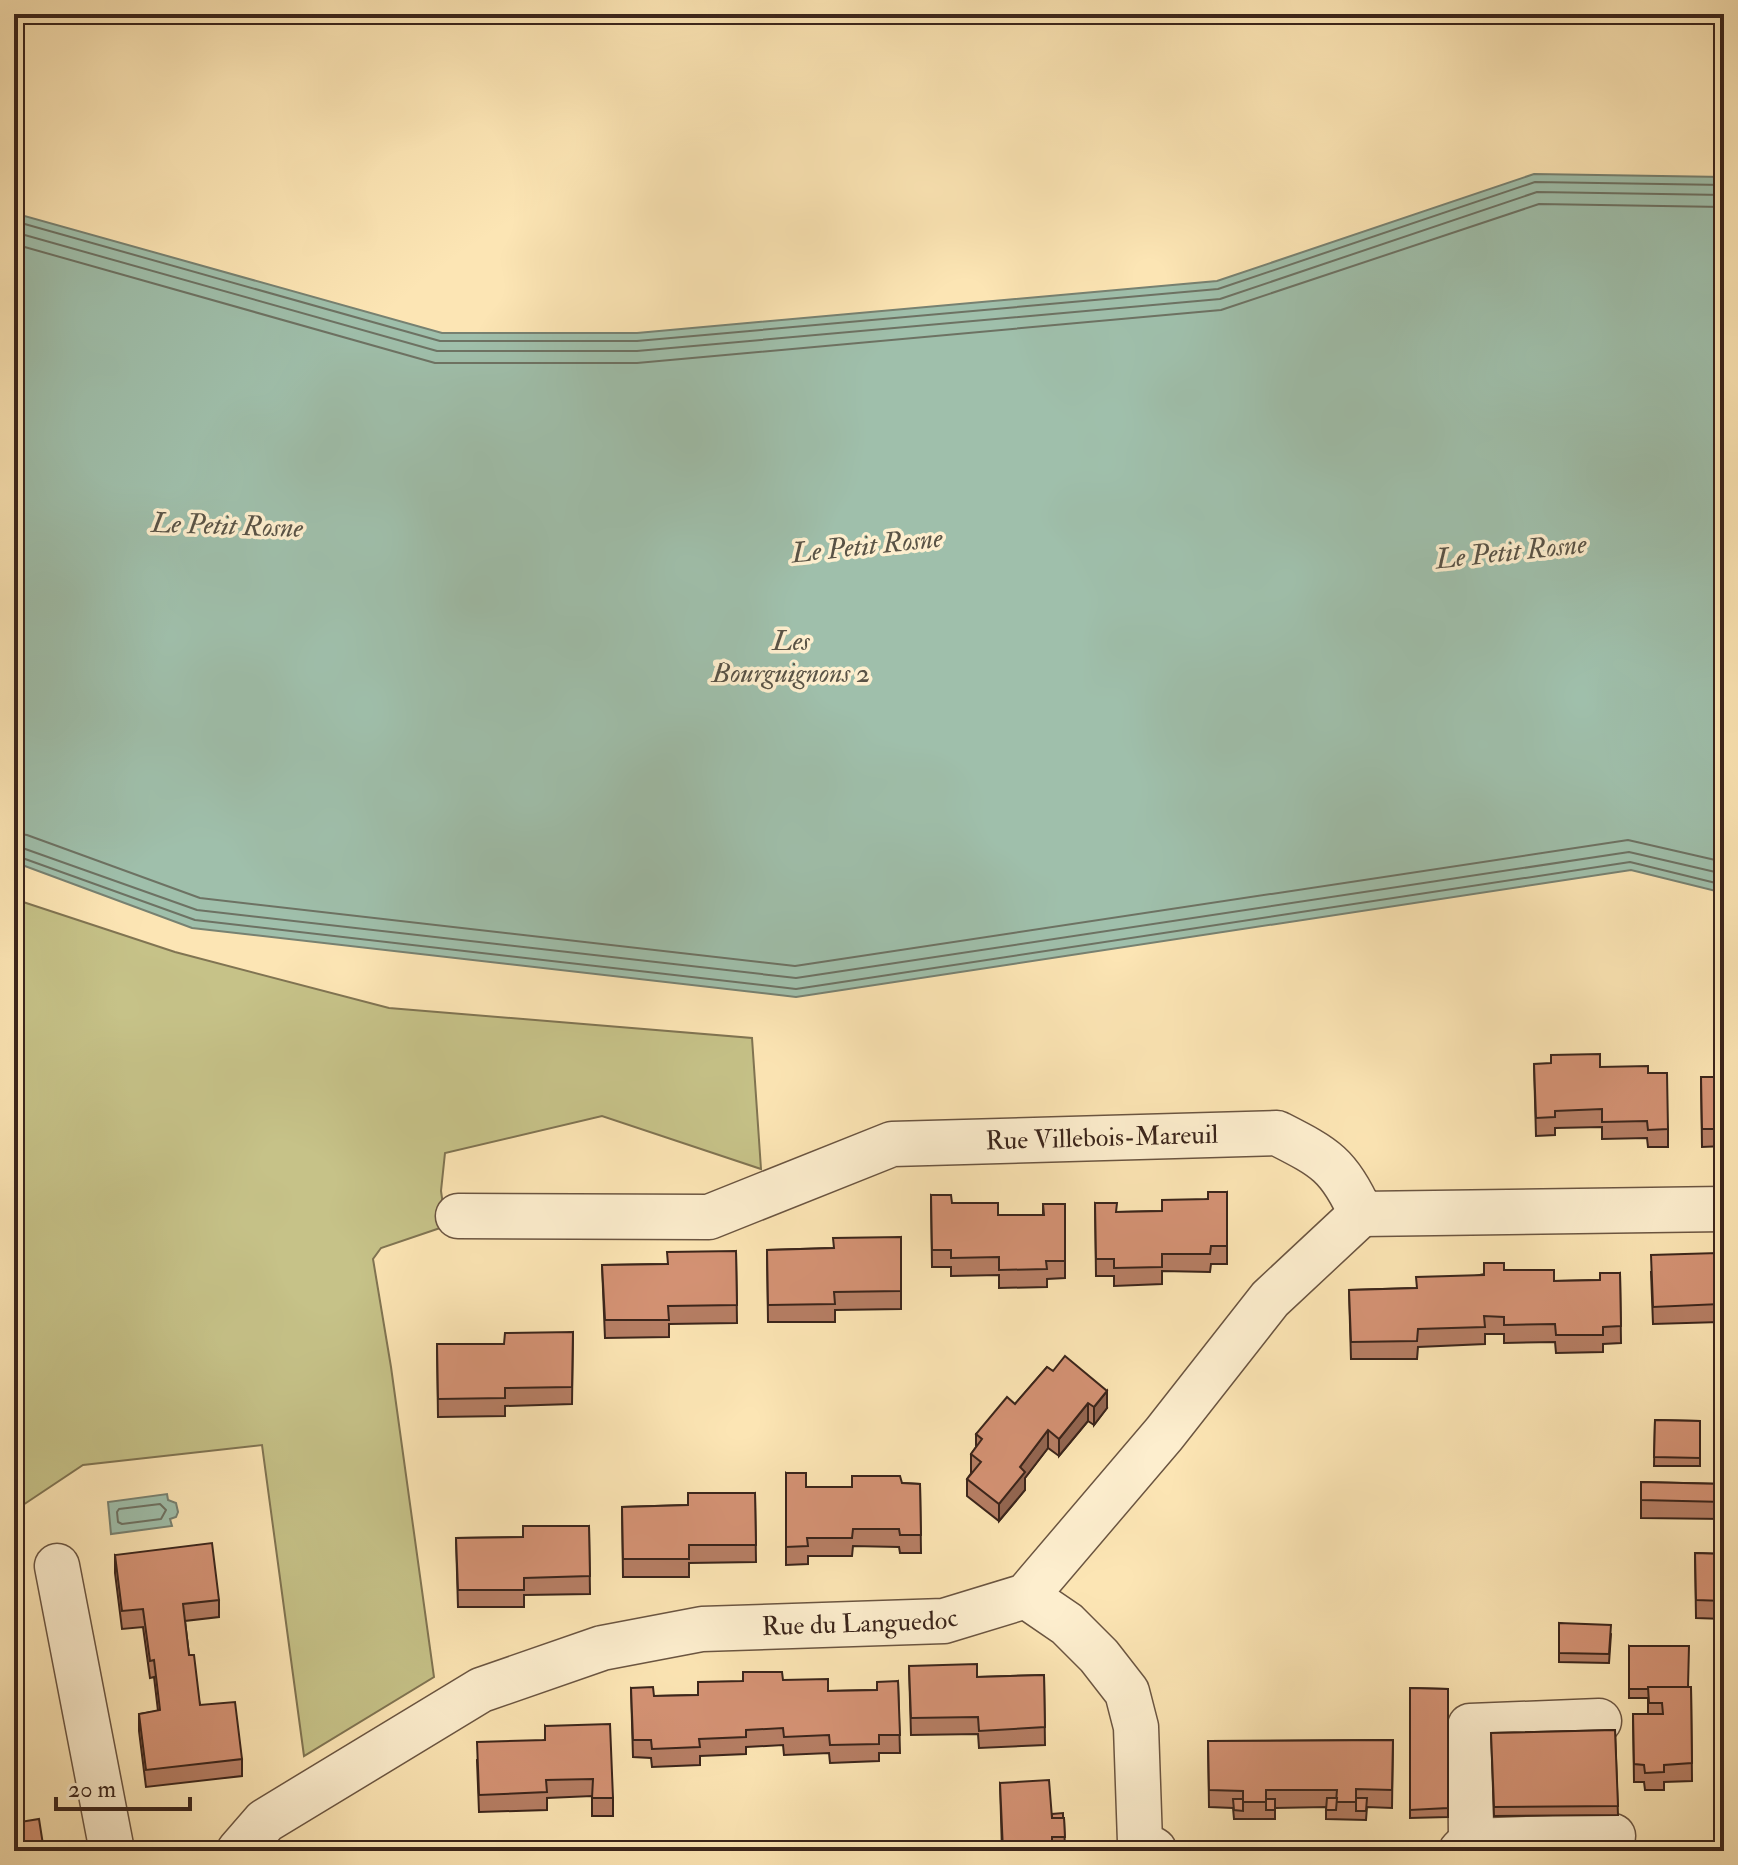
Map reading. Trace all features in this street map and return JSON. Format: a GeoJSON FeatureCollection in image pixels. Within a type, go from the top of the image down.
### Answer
{"type":"FeatureCollection","features":[{"type":"Feature","properties":{"kind":"street","name":"Rue Villebois-Mareuil"},"geometry":{"type":"LineString","coordinates":[[458,1216],[709,1217],[892,1144],[1277,1133],[1317,1153],[1347,1181],[1361,1214]]}},
{"type":"Feature","properties":{"kind":"street"},"geometry":{"type":"LineString","coordinates":[[1154,1851],[1140,1842],[1136,1727],[1127,1692],[1099,1656],[1067,1624],[1026,1596],[1164,1434],[1270,1299],[1361,1214],[1724,1209]]}},
{"type":"Feature","properties":{"kind":"street"},"geometry":{"type":"LineString","coordinates":[[57,1566],[112,1851]]}},
{"type":"Feature","properties":{"kind":"street","name":"Rue du Languedoc"},"geometry":{"type":"LineString","coordinates":[[239,1851],[265,1821],[481,1690],[602,1648],[702,1629],[944,1621],[1026,1596]]}},
{"type":"Feature","properties":{"kind":"street"},"geometry":{"type":"LineString","coordinates":[[1599,1721],[1470,1726],[1466,1846],[1613,1836]]}},
{"type":"Feature","properties":{"kind":"shaded area"},"geometry":{"type":"Polygon","coordinates":[[[14,899],[175,952],[389,1008],[752,1038],[761,1169],[602,1116],[445,1153],[441,1191],[446,1226],[381,1248],[373,1259],[434,1677],[304,1756],[262,1445],[83,1465],[14,1511],[14,899]]]}},
{"type":"Feature","properties":{"kind":"water","name":"Les Bourguignons 2"},"geometry":{"type":"Polygon","coordinates":[[[1534,174],[1724,177],[1724,893],[1631,870],[796,997],[192,928],[14,862],[14,213],[442,333],[637,333],[1217,281],[1534,174]]]}},
{"type":"Feature","properties":{"kind":"water"},"geometry":{"type":"Polygon","coordinates":[[[167,1494],[168,1500],[176,1503],[178,1512],[176,1517],[170,1519],[172,1526],[111,1534],[108,1502],[167,1494]]]}},
{"type":"Feature","properties":{"kind":"building"},"geometry":{"type":"Polygon","coordinates":[[[1600,1054],[1600,1067],[1648,1066],[1648,1073],[1667,1073],[1668,1129],[1648,1130],[1647,1121],[1602,1122],[1602,1109],[1555,1111],[1555,1117],[1536,1118],[1534,1064],[1551,1063],[1551,1055],[1600,1054]]]}},
{"type":"Feature","properties":{"kind":"building"},"geometry":{"type":"Polygon","coordinates":[[[1701,1077],[1724,1077],[1724,1129],[1702,1129],[1701,1077]]]}},
{"type":"Feature","properties":{"kind":"building"},"geometry":{"type":"Polygon","coordinates":[[[1208,1192],[1227,1192],[1227,1246],[1211,1246],[1210,1254],[1162,1254],[1162,1267],[1114,1268],[1114,1259],[1096,1259],[1095,1203],[1117,1203],[1116,1212],[1162,1211],[1162,1200],[1208,1199],[1208,1192]]]}},
{"type":"Feature","properties":{"kind":"building"},"geometry":{"type":"Polygon","coordinates":[[[931,1195],[951,1195],[952,1203],[998,1203],[998,1215],[1044,1215],[1043,1204],[1065,1204],[1065,1261],[1046,1261],[1047,1269],[999,1270],[999,1257],[951,1258],[951,1250],[932,1250],[931,1195]]]}},
{"type":"Feature","properties":{"kind":"building"},"geometry":{"type":"Polygon","coordinates":[[[901,1237],[901,1291],[834,1292],[835,1304],[768,1305],[767,1250],[834,1248],[833,1238],[901,1237]]]}},
{"type":"Feature","properties":{"kind":"building"},"geometry":{"type":"Polygon","coordinates":[[[736,1251],[737,1305],[668,1306],[669,1320],[605,1320],[602,1265],[668,1264],[667,1252],[736,1251]]]}},
{"type":"Feature","properties":{"kind":"building"},"geometry":{"type":"Polygon","coordinates":[[[1718,1253],[1719,1264],[1724,1264],[1724,1317],[1721,1317],[1720,1304],[1653,1307],[1651,1255],[1718,1253]]]}},
{"type":"Feature","properties":{"kind":"building"},"geometry":{"type":"Polygon","coordinates":[[[1484,1263],[1504,1263],[1504,1270],[1554,1270],[1554,1281],[1600,1280],[1600,1273],[1620,1273],[1621,1326],[1603,1327],[1603,1335],[1556,1335],[1555,1324],[1504,1325],[1504,1317],[1484,1316],[1485,1327],[1418,1329],[1417,1341],[1351,1342],[1349,1290],[1417,1288],[1416,1277],[1484,1275],[1484,1263]]]}},
{"type":"Feature","properties":{"kind":"building"},"geometry":{"type":"Polygon","coordinates":[[[573,1332],[572,1387],[505,1388],[505,1398],[438,1399],[437,1344],[504,1344],[505,1333],[573,1332]]]}},
{"type":"Feature","properties":{"kind":"building"},"geometry":{"type":"Polygon","coordinates":[[[1065,1356],[1107,1391],[1094,1407],[1088,1403],[1059,1439],[1048,1430],[1020,1467],[1025,1472],[999,1504],[967,1479],[981,1462],[971,1454],[982,1439],[976,1434],[1007,1397],[1015,1404],[1047,1367],[1053,1371],[1065,1356]]]}},
{"type":"Feature","properties":{"kind":"building"},"geometry":{"type":"Polygon","coordinates":[[[1655,1420],[1700,1421],[1700,1458],[1654,1457],[1655,1420]]]}},
{"type":"Feature","properties":{"kind":"building"},"geometry":{"type":"Polygon","coordinates":[[[786,1473],[806,1473],[806,1487],[852,1487],[852,1476],[900,1476],[902,1483],[920,1484],[921,1535],[900,1535],[899,1529],[853,1529],[852,1538],[807,1538],[808,1546],[786,1547],[786,1473]]]}},
{"type":"Feature","properties":{"kind":"building"},"geometry":{"type":"Polygon","coordinates":[[[1641,1482],[1724,1484],[1724,1502],[1641,1500],[1641,1482]]]}},
{"type":"Feature","properties":{"kind":"building"},"geometry":{"type":"Polygon","coordinates":[[[688,1493],[755,1493],[756,1545],[689,1545],[689,1559],[623,1559],[622,1507],[688,1505],[688,1493]]]}},
{"type":"Feature","properties":{"kind":"building"},"geometry":{"type":"Polygon","coordinates":[[[523,1526],[589,1526],[590,1576],[524,1578],[524,1590],[458,1590],[456,1538],[523,1537],[523,1526]]]}},
{"type":"Feature","properties":{"kind":"building"},"geometry":{"type":"Polygon","coordinates":[[[212,1543],[219,1600],[183,1604],[189,1655],[194,1655],[200,1705],[235,1702],[242,1759],[146,1770],[139,1714],[160,1710],[154,1660],[150,1661],[143,1609],[122,1611],[115,1555],[212,1543]]]}},
{"type":"Feature","properties":{"kind":"building"},"geometry":{"type":"Polygon","coordinates":[[[1695,1553],[1724,1554],[1724,1601],[1696,1600],[1695,1553]]]}},
{"type":"Feature","properties":{"kind":"building"},"geometry":{"type":"Polygon","coordinates":[[[1559,1623],[1611,1625],[1609,1654],[1559,1653],[1559,1623]]]}},
{"type":"Feature","properties":{"kind":"building"},"geometry":{"type":"Polygon","coordinates":[[[1629,1646],[1689,1646],[1688,1687],[1629,1689],[1629,1646]]]}},
{"type":"Feature","properties":{"kind":"building"},"geometry":{"type":"Polygon","coordinates":[[[977,1664],[977,1677],[1044,1675],[1045,1727],[979,1731],[978,1717],[911,1718],[909,1666],[977,1664]]]}},
{"type":"Feature","properties":{"kind":"building"},"geometry":{"type":"Polygon","coordinates":[[[743,1672],[782,1672],[783,1680],[828,1679],[828,1691],[877,1690],[877,1682],[898,1681],[900,1735],[879,1735],[879,1744],[830,1745],[829,1735],[784,1737],[783,1728],[746,1730],[746,1737],[699,1739],[700,1747],[652,1749],[651,1740],[633,1740],[631,1688],[653,1687],[654,1696],[698,1695],[698,1682],[743,1681],[743,1672]]]}},
{"type":"Feature","properties":{"kind":"building"},"geometry":{"type":"Polygon","coordinates":[[[1648,1687],[1691,1687],[1692,1763],[1664,1765],[1664,1772],[1645,1773],[1644,1765],[1634,1764],[1633,1714],[1663,1714],[1662,1703],[1649,1703],[1648,1687]]]}},
{"type":"Feature","properties":{"kind":"building"},"geometry":{"type":"Polygon","coordinates":[[[1410,1688],[1448,1689],[1448,1808],[1410,1810],[1410,1688]]]}},
{"type":"Feature","properties":{"kind":"building"},"geometry":{"type":"Polygon","coordinates":[[[610,1724],[613,1798],[592,1798],[593,1779],[546,1780],[547,1792],[479,1795],[477,1742],[545,1740],[545,1726],[610,1724]]]}},
{"type":"Feature","properties":{"kind":"building"},"geometry":{"type":"Polygon","coordinates":[[[1615,1730],[1618,1806],[1494,1807],[1491,1733],[1615,1730]]]}},
{"type":"Feature","properties":{"kind":"building"},"geometry":{"type":"Polygon","coordinates":[[[1393,1740],[1392,1790],[1356,1789],[1356,1802],[1336,1802],[1337,1790],[1266,1790],[1266,1802],[1243,1802],[1243,1791],[1209,1790],[1208,1741],[1393,1740]]]}},
{"type":"Feature","properties":{"kind":"building"},"geometry":{"type":"Polygon","coordinates":[[[1049,1780],[1052,1818],[1064,1818],[1065,1837],[1052,1837],[1052,1851],[1003,1851],[1000,1783],[1049,1780]]]}},
{"type":"Feature","properties":{"kind":"building"},"geometry":{"type":"Polygon","coordinates":[[[1327,1798],[1337,1798],[1336,1810],[1326,1810],[1327,1798]]]}},
{"type":"Feature","properties":{"kind":"building"},"geometry":{"type":"Polygon","coordinates":[[[1356,1798],[1367,1798],[1366,1811],[1356,1811],[1356,1798]]]}},
{"type":"Feature","properties":{"kind":"building"},"geometry":{"type":"Polygon","coordinates":[[[1233,1799],[1243,1799],[1243,1811],[1234,1810],[1233,1799]]]}},
{"type":"Feature","properties":{"kind":"building"},"geometry":{"type":"Polygon","coordinates":[[[1266,1799],[1275,1799],[1275,1810],[1266,1810],[1266,1799]]]}},
{"type":"Feature","properties":{"kind":"building"},"geometry":{"type":"Polygon","coordinates":[[[1063,1813],[1063,1818],[1052,1818],[1052,1814],[1063,1813]]]}},
{"type":"Feature","properties":{"kind":"building"},"geometry":{"type":"Polygon","coordinates":[[[39,1819],[44,1851],[14,1851],[14,1823],[39,1819]]]}},
{"type":"Feature","properties":{"kind":"building"},"geometry":{"type":"Polygon","coordinates":[[[1052,1845],[1065,1846],[1065,1851],[1052,1851],[1052,1845]]]}},
{"type":"Feature","properties":{"kind":"building"},"geometry":{"type":"Polygon","coordinates":[[[1627,1845],[1628,1851],[1479,1851],[1479,1850],[1627,1845]]]}},
{"type":"Feature","properties":{"kind":"water label","name":"Le Petit Rosne"},"geometry":{"type":"Point","coordinates":[227,526]}},
{"type":"Feature","properties":{"kind":"water label","name":"Le Petit Rosne"},"geometry":{"type":"Point","coordinates":[867,546]}},
{"type":"Feature","properties":{"kind":"water label","name":"Le Petit Rosne"},"geometry":{"type":"Point","coordinates":[1511,552]}}]}
